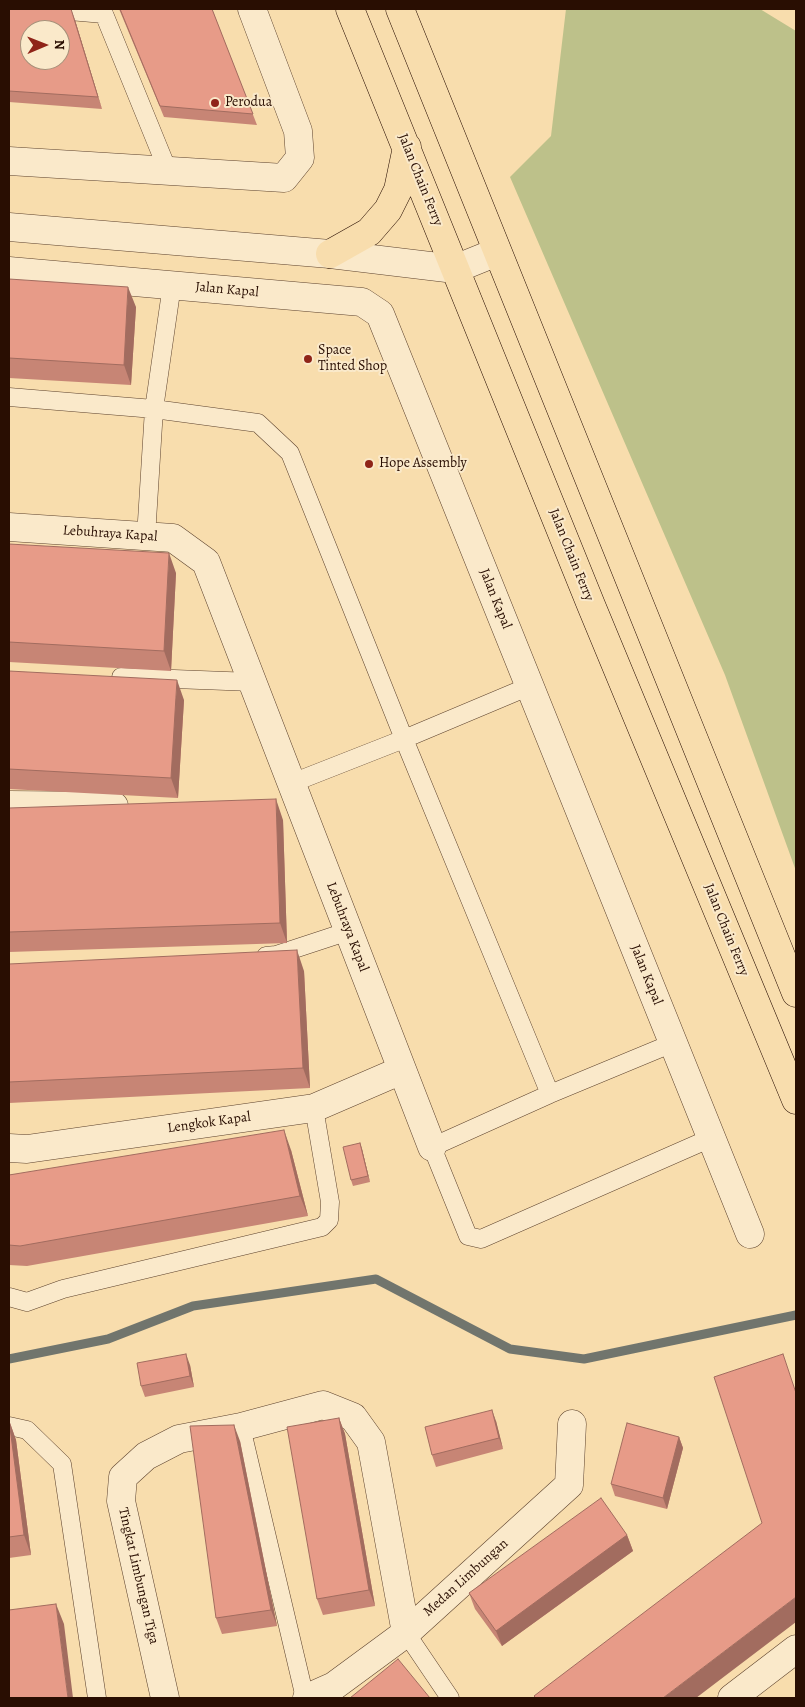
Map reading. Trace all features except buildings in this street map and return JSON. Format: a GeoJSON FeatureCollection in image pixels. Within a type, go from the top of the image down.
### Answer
{"type":"FeatureCollection","features":[{"type":"Feature","properties":{"kind":"highway","name":"Jalan Chain Ferry"},"geometry":{"type":"LineString","coordinates":[[350,9],[595,614],[796,1100]]}},
{"type":"Feature","properties":{"kind":"highway"},"geometry":{"type":"LineString","coordinates":[[400,9],[796,993]]}},
{"type":"Feature","properties":{"kind":"highway"},"geometry":{"type":"LineString","coordinates":[[330,254],[370,232],[388,210],[398,190],[407,147]]}},
{"type":"Feature","properties":{"kind":"street"},"geometry":{"type":"LineString","coordinates":[[9,160],[284,178],[300,158],[298,132],[252,9]]}},
{"type":"Feature","properties":{"kind":"street"},"geometry":{"type":"LineString","coordinates":[[9,227],[330,254],[455,269],[497,252]]}},
{"type":"Feature","properties":{"kind":"street","name":"Jalan Kapal"},"geometry":{"type":"LineString","coordinates":[[9,271],[362,302],[380,314],[750,1234]]}},
{"type":"Feature","properties":{"kind":"street","name":"Lebuhraya Kapal"},"geometry":{"type":"LineString","coordinates":[[9,527],[173,538],[206,562],[432,1147]]}},
{"type":"Feature","properties":{"kind":"street"},"geometry":{"type":"LineString","coordinates":[[9,805],[135,806]]}},
{"type":"Feature","properties":{"kind":"street"},"geometry":{"type":"LineString","coordinates":[[272,808],[301,808]]}},
{"type":"Feature","properties":{"kind":"street","name":"Lengkok Kapal"},"geometry":{"type":"LineString","coordinates":[[9,1148],[27,1149],[314,1108],[402,1070]]}},
{"type":"Feature","properties":{"kind":"street","name":"Tingkat Limbungan Tiga"},"geometry":{"type":"LineString","coordinates":[[165,1698],[121,1501],[123,1477],[146,1456],[179,1439],[241,1427],[323,1405],[354,1417],[371,1442],[406,1633]]}},
{"type":"Feature","properties":{"kind":"street","name":"Medan Limbungan"},"geometry":{"type":"LineString","coordinates":[[306,1698],[334,1686],[406,1633],[569,1486],[572,1424]]}},
{"type":"Feature","properties":{"kind":"street"},"geometry":{"type":"LineString","coordinates":[[732,1698],[796,1649]]}},
{"type":"Feature","properties":{"kind":"lane"},"geometry":{"type":"LineString","coordinates":[[46,9],[103,11],[168,171]]}},
{"type":"Feature","properties":{"kind":"lane"},"geometry":{"type":"LineString","coordinates":[[146,537],[154,409],[172,286]]}},
{"type":"Feature","properties":{"kind":"lane"},"geometry":{"type":"LineString","coordinates":[[9,397],[154,409],[258,423],[290,453],[404,739],[550,1094]]}},
{"type":"Feature","properties":{"kind":"lane"},"geometry":{"type":"LineString","coordinates":[[106,677],[253,682]]}},
{"type":"Feature","properties":{"kind":"lane"},"geometry":{"type":"LineString","coordinates":[[292,783],[404,739],[530,686]]}},
{"type":"Feature","properties":{"kind":"lane"},"geometry":{"type":"LineString","coordinates":[[247,958],[276,955],[349,931]]}},
{"type":"Feature","properties":{"kind":"lane"},"geometry":{"type":"LineString","coordinates":[[432,1147],[550,1094],[674,1043]]}},
{"type":"Feature","properties":{"kind":"lane"},"geometry":{"type":"LineString","coordinates":[[9,1297],[27,1302],[63,1289],[322,1227],[329,1220],[330,1202],[314,1108]]}},
{"type":"Feature","properties":{"kind":"lane","name":"Lebuhraya Kapal"},"geometry":{"type":"LineString","coordinates":[[432,1147],[468,1236],[481,1239],[711,1138]]}},
{"type":"Feature","properties":{"kind":"lane"},"geometry":{"type":"LineString","coordinates":[[9,1426],[27,1430],[62,1464],[97,1698]]}},
{"type":"Feature","properties":{"kind":"lane"},"geometry":{"type":"LineString","coordinates":[[241,1427],[306,1698]]}},
{"type":"Feature","properties":{"kind":"lane"},"geometry":{"type":"LineString","coordinates":[[406,1633],[450,1698]]}},
{"type":"Feature","properties":{"kind":"green space"},"geometry":{"type":"Polygon","coordinates":[[[566,9],[760,9],[796,31],[796,871],[725,675],[510,177],[551,136],[566,9]]]}},
{"type":"Feature","properties":{"kind":"waterway"},"geometry":{"type":"LineString","coordinates":[[9,1359],[108,1339],[193,1306],[376,1279],[510,1349],[584,1359],[796,1315]]}},
{"type":"Feature","properties":{"kind":"place","name":"Perodua"},"geometry":{"type":"Point","coordinates":[215,103]}},
{"type":"Feature","properties":{"kind":"place","name":"Space Tinted Shop"},"geometry":{"type":"Point","coordinates":[308,359]}},
{"type":"Feature","properties":{"kind":"place","name":"Hope Assembly"},"geometry":{"type":"Point","coordinates":[369,464]}}]}
